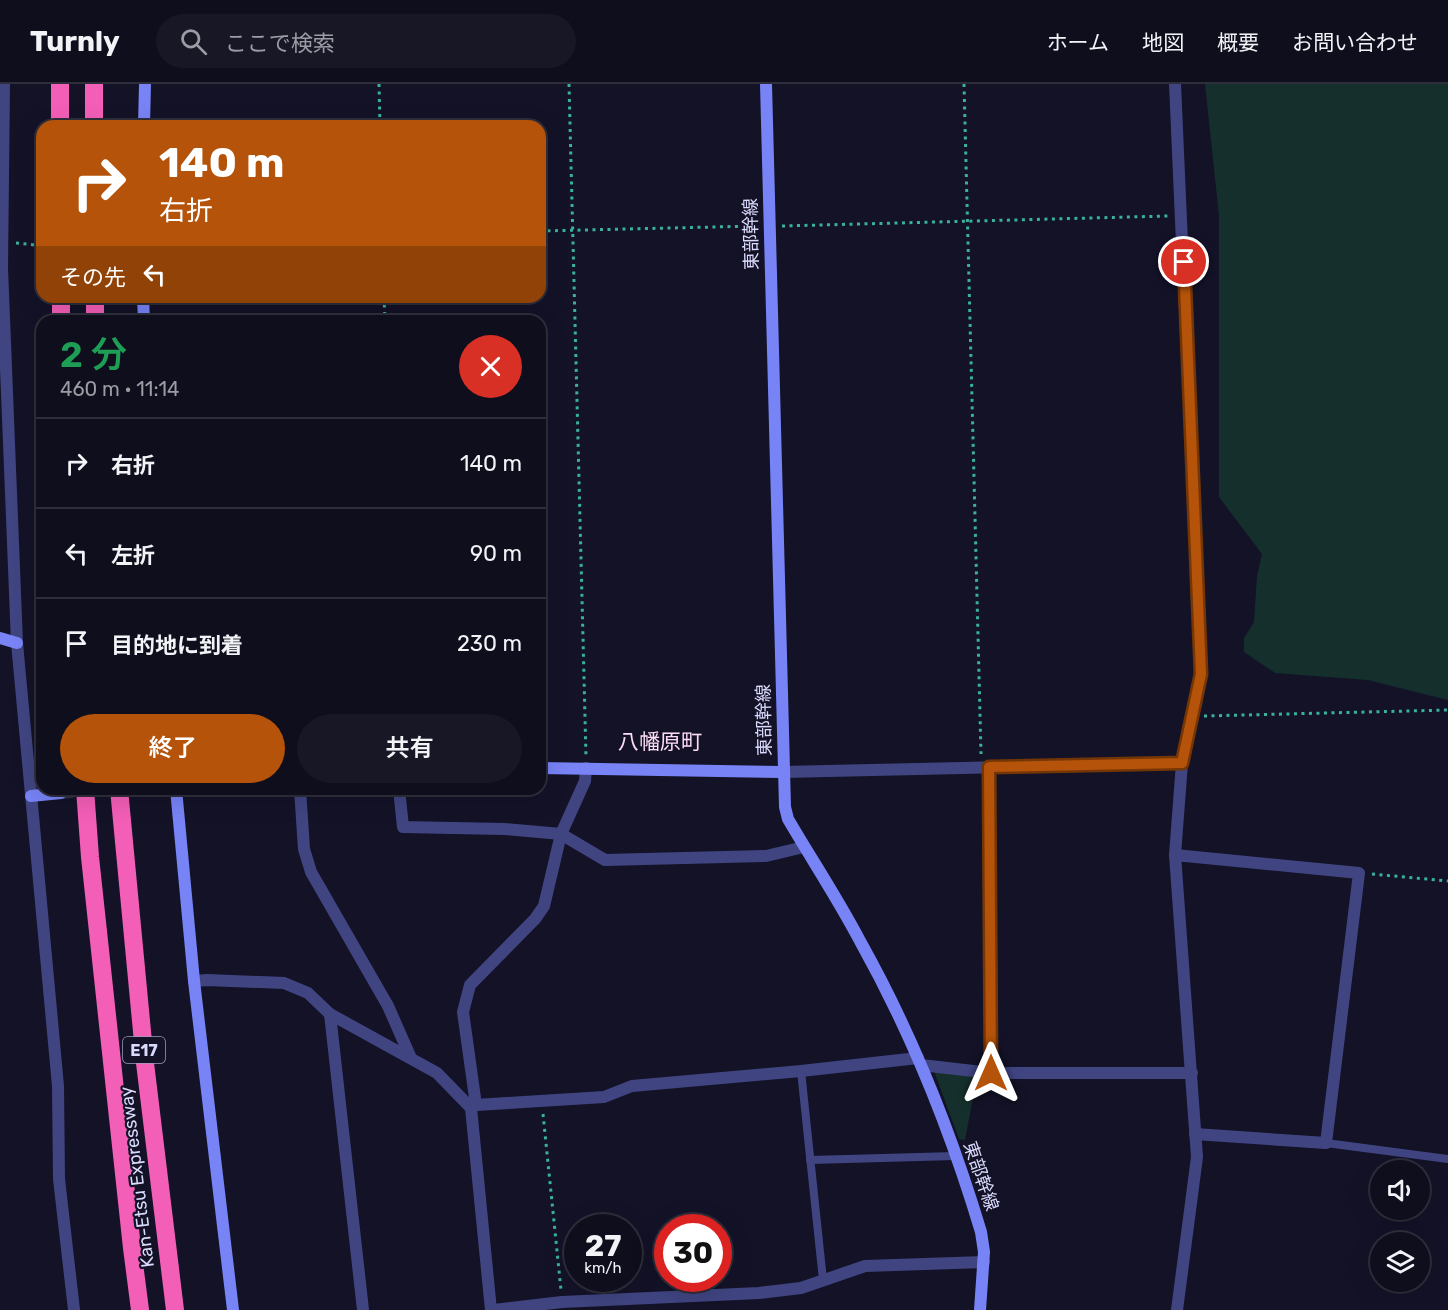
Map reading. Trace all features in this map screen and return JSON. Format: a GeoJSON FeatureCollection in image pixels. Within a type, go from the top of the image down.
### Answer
{"type":"FeatureCollection","features":[{"type":"Feature","properties":{"kind":"highway"},"geometry":{"type":"LineString","coordinates":[[60,84],[60,120]]}},
{"type":"Feature","properties":{"kind":"highway"},"geometry":{"type":"LineString","coordinates":[[94,84],[94,120]]}},
{"type":"Feature","properties":{"kind":"highway","name":"Kan-Etsu Expressway"},"geometry":{"type":"LineString","coordinates":[[86,795],[140,1310]]}},
{"type":"Feature","properties":{"kind":"highway","name":"Kan-Etsu Expressway"},"geometry":{"type":"LineString","coordinates":[[120,795],[145,1063],[175,1310]]}},
{"type":"Feature","properties":{"kind":"street"},"geometry":{"type":"LineString","coordinates":[[4,84],[2,241],[17,643],[59,1098],[59,1179],[74,1310]]}},
{"type":"Feature","properties":{"kind":"street"},"geometry":{"type":"LineString","coordinates":[[144,120],[145,84]]}},
{"type":"Feature","properties":{"kind":"street","name":"東部幹線"},"geometry":{"type":"LineString","coordinates":[[766,84],[783,772],[788,819],[860,939],[919,1061],[981,1232],[984,1263],[980,1310]]}},
{"type":"Feature","properties":{"kind":"street"},"geometry":{"type":"LineString","coordinates":[[1175,84],[1201,674],[1182,763],[1175,855],[1197,1156],[1177,1310]]}},
{"type":"Feature","properties":{"kind":"street"},"geometry":{"type":"LineString","coordinates":[[0,638],[17,643]]}},
{"type":"Feature","properties":{"kind":"street"},"geometry":{"type":"LineString","coordinates":[[546,768],[783,772],[1182,763]]}},
{"type":"Feature","properties":{"kind":"street"},"geometry":{"type":"LineString","coordinates":[[986,767],[991,1073]]}},
{"type":"Feature","properties":{"kind":"street"},"geometry":{"type":"LineString","coordinates":[[586,768],[585,781],[561,834],[544,906],[535,919],[470,984],[464,1012],[493,1310],[562,1302],[581,1306],[759,1293],[801,1288],[865,1266],[984,1263]]}},
{"type":"Feature","properties":{"kind":"street"},"geometry":{"type":"LineString","coordinates":[[31,796],[41,795]]}},
{"type":"Feature","properties":{"kind":"street"},"geometry":{"type":"LineString","coordinates":[[177,795],[194,981],[233,1310]]}},
{"type":"Feature","properties":{"kind":"street"},"geometry":{"type":"LineString","coordinates":[[300,795],[304,849],[311,872],[388,1006],[410,1056]]}},
{"type":"Feature","properties":{"kind":"street"},"geometry":{"type":"LineString","coordinates":[[400,795],[403,827],[504,829],[561,834],[605,860],[766,856],[804,847]]}},
{"type":"Feature","properties":{"kind":"street"},"geometry":{"type":"LineString","coordinates":[[1175,855],[1359,873],[1326,1143],[1195,1134]]}},
{"type":"Feature","properties":{"kind":"street"},"geometry":{"type":"LineString","coordinates":[[194,981],[284,983],[308,993],[330,1014],[410,1056],[437,1073],[473,1106],[604,1097],[632,1086],[919,1061],[991,1073],[1192,1073]]}},
{"type":"Feature","properties":{"kind":"street"},"geometry":{"type":"LineString","coordinates":[[330,1014],[363,1310]]}},
{"type":"Feature","properties":{"kind":"lane"},"geometry":{"type":"LineString","coordinates":[[801,1071],[823,1280]]}},
{"type":"Feature","properties":{"kind":"lane"},"geometry":{"type":"LineString","coordinates":[[1326,1143],[1448,1159]]}},
{"type":"Feature","properties":{"kind":"lane"},"geometry":{"type":"LineString","coordinates":[[810,1160],[955,1156]]}},
{"type":"Feature","properties":{"kind":"path"},"geometry":{"type":"LineString","coordinates":[[379,84],[380,120]]}},
{"type":"Feature","properties":{"kind":"path"},"geometry":{"type":"LineString","coordinates":[[569,84],[586,768]]}},
{"type":"Feature","properties":{"kind":"path"},"geometry":{"type":"LineString","coordinates":[[964,84],[986,767]]}},
{"type":"Feature","properties":{"kind":"path"},"geometry":{"type":"LineString","coordinates":[[546,231],[1182,216]]}},
{"type":"Feature","properties":{"kind":"path"},"geometry":{"type":"LineString","coordinates":[[2,241],[35,245]]}},
{"type":"Feature","properties":{"kind":"path"},"geometry":{"type":"LineString","coordinates":[[1192,716],[1448,710]]}},
{"type":"Feature","properties":{"kind":"path"},"geometry":{"type":"LineString","coordinates":[[1359,873],[1448,881]]}},
{"type":"Feature","properties":{"kind":"path"},"geometry":{"type":"LineString","coordinates":[[541,1101],[562,1302]]}},
{"type":"Feature","properties":{"kind":"green space"},"geometry":{"type":"Polygon","coordinates":[[[1205,84],[1448,84],[1448,700],[1368,680],[1275,673],[1244,652],[1244,638],[1254,622],[1257,576],[1262,554],[1219,497],[1219,216],[1205,84]]]}},
{"type":"Feature","properties":{"kind":"green space"},"geometry":{"type":"Polygon","coordinates":[[[934,1071],[981,1076],[975,1087],[965,1140],[959,1139],[934,1071]]]}},
{"type":"Feature","properties":{"kind":"district","name":"八幡原町"},"geometry":{"type":"Point","coordinates":[660,741]}},
{"type":"Feature","properties":{"kind":"route"},"geometry":{"type":"LineString","coordinates":[[991,1073],[989,767],[1182,763],[1201,674],[1184,262]]}}]}
